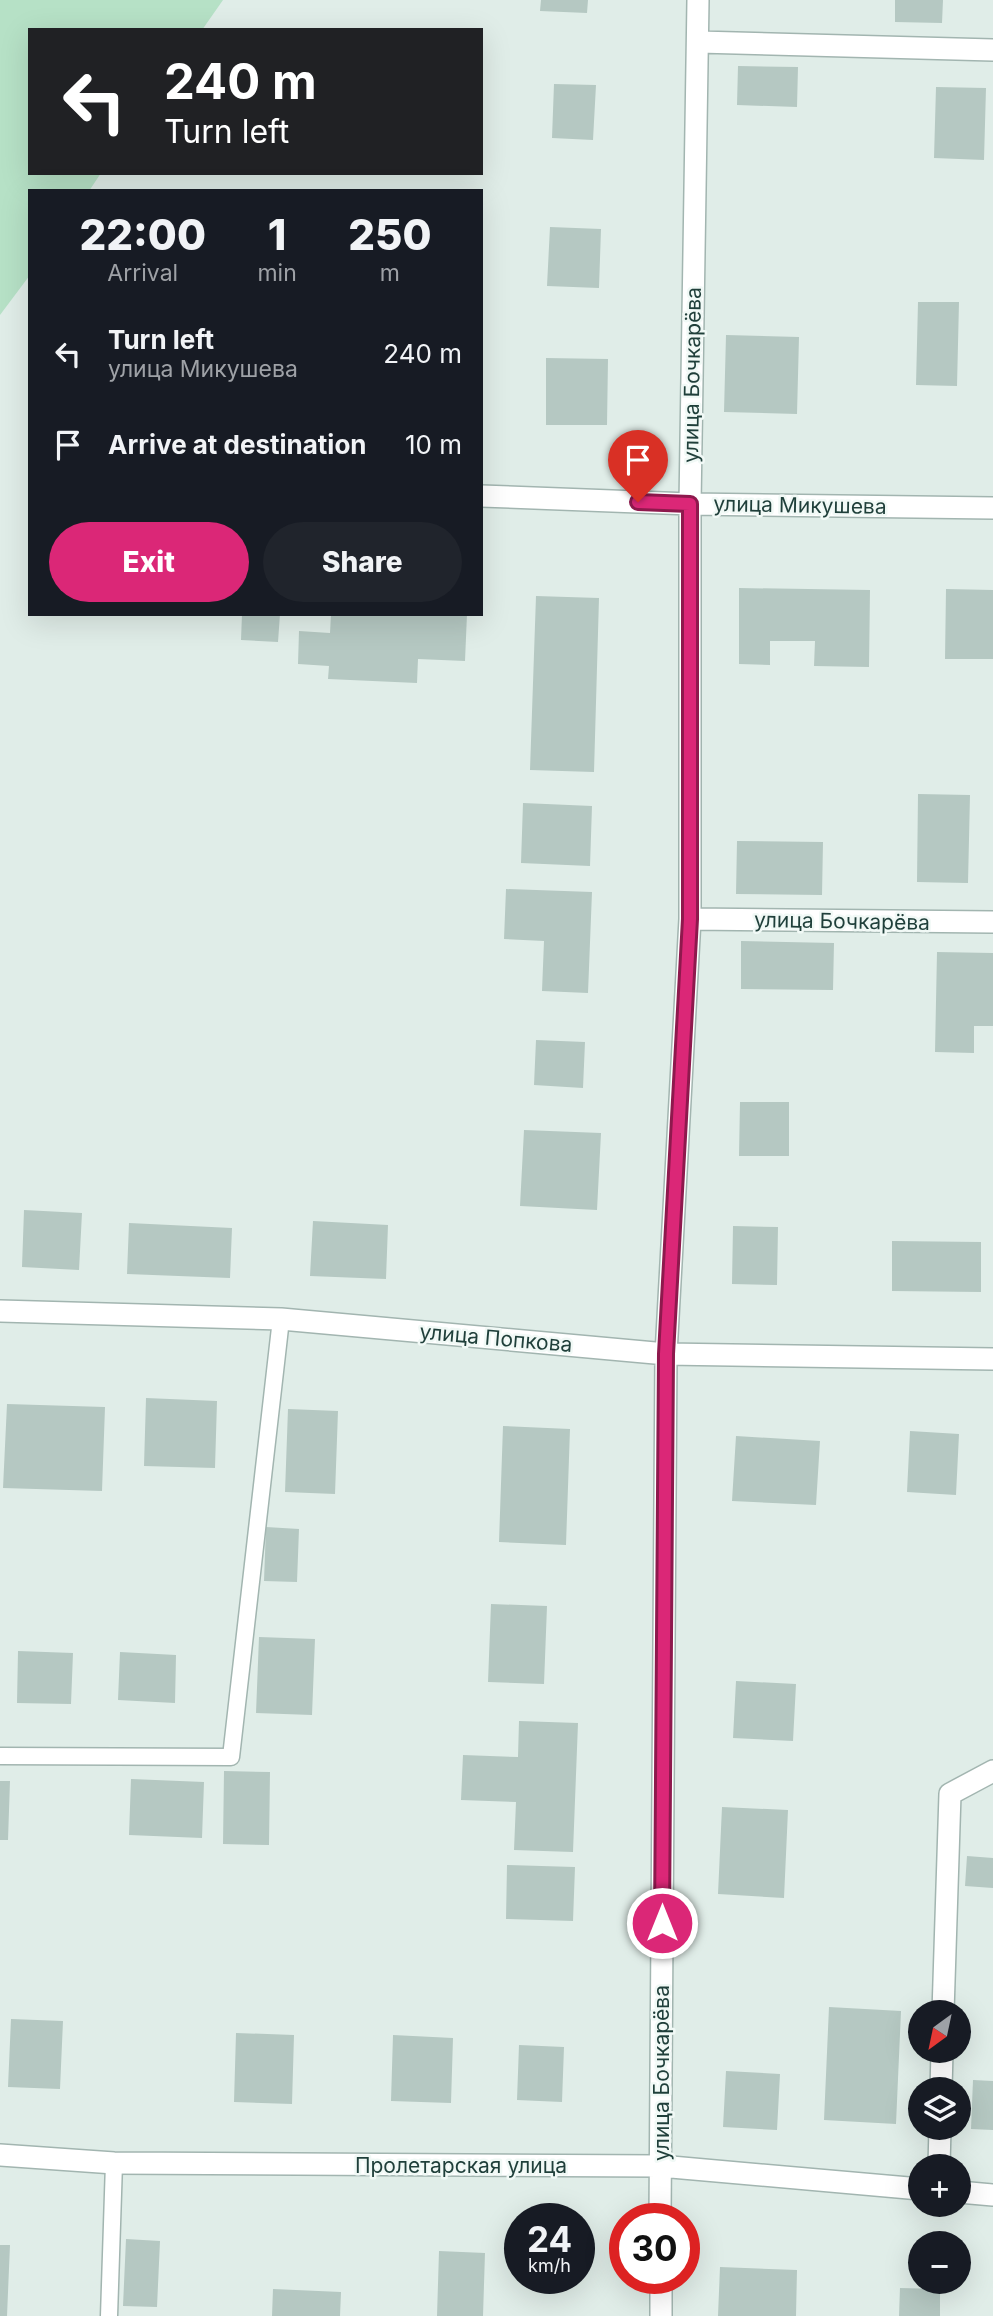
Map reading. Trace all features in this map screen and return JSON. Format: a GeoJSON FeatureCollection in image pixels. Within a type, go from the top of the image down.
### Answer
{"type":"FeatureCollection","features":[{"type":"Feature","properties":{"kind":"street","name":"улица Бочкарёва"},"geometry":{"type":"LineString","coordinates":[[660,2203],[666,1354],[690,919],[690,504],[698,0]]}},
{"type":"Feature","properties":{"kind":"street"},"geometry":{"type":"LineString","coordinates":[[698,42],[993,50]]}},
{"type":"Feature","properties":{"kind":"street","name":"улица Микушева"},"geometry":{"type":"LineString","coordinates":[[483,496],[690,504],[993,508]]}},
{"type":"Feature","properties":{"kind":"street","name":"улица Бочкарёва"},"geometry":{"type":"LineString","coordinates":[[690,919],[993,922]]}},
{"type":"Feature","properties":{"kind":"street","name":"улица Попкова"},"geometry":{"type":"LineString","coordinates":[[0,1311],[281,1319],[666,1354],[993,1359]]}},
{"type":"Feature","properties":{"kind":"street"},"geometry":{"type":"LineString","coordinates":[[943,2000],[950,1794],[993,1771]]}},
{"type":"Feature","properties":{"kind":"street","name":"Пролетарская улица"},"geometry":{"type":"LineString","coordinates":[[0,2155],[114,2162],[660,2166],[908,2188]]}},
{"type":"Feature","properties":{"kind":"street"},"geometry":{"type":"LineString","coordinates":[[971,2193],[993,2195]]}},
{"type":"Feature","properties":{"kind":"street"},"geometry":{"type":"LineString","coordinates":[[661,2294],[661,2316]]}},
{"type":"Feature","properties":{"kind":"lane"},"geometry":{"type":"LineString","coordinates":[[0,1756],[230,1757],[281,1319]]}},
{"type":"Feature","properties":{"kind":"lane"},"geometry":{"type":"LineString","coordinates":[[109,2316],[114,2162]]}},
{"type":"Feature","properties":{"kind":"green space"},"geometry":{"type":"Polygon","coordinates":[[[0,0],[223,0],[203,28],[28,28],[28,175],[100,175],[90,189],[28,189],[28,278],[0,315],[0,0]]]}},
{"type":"Feature","properties":{"kind":"building"},"geometry":{"type":"Polygon","coordinates":[[[541,0],[588,0],[587,13],[540,11],[541,0]]]}},
{"type":"Feature","properties":{"kind":"building"},"geometry":{"type":"Polygon","coordinates":[[[895,0],[943,0],[942,23],[895,22],[895,0]]]}},
{"type":"Feature","properties":{"kind":"building"},"geometry":{"type":"Polygon","coordinates":[[[738,66],[798,67],[797,107],[737,105],[738,66]]]}},
{"type":"Feature","properties":{"kind":"building"},"geometry":{"type":"Polygon","coordinates":[[[554,84],[596,85],[593,140],[552,138],[554,84]]]}},
{"type":"Feature","properties":{"kind":"building"},"geometry":{"type":"Polygon","coordinates":[[[936,87],[986,88],[984,160],[934,158],[936,87]]]}},
{"type":"Feature","properties":{"kind":"building"},"geometry":{"type":"Polygon","coordinates":[[[550,227],[601,229],[599,288],[547,286],[550,227]]]}},
{"type":"Feature","properties":{"kind":"building"},"geometry":{"type":"Polygon","coordinates":[[[918,302],[959,302],[957,386],[916,385],[918,302]]]}},
{"type":"Feature","properties":{"kind":"building"},"geometry":{"type":"Polygon","coordinates":[[[726,335],[799,337],[797,414],[724,412],[726,335]]]}},
{"type":"Feature","properties":{"kind":"building"},"geometry":{"type":"Polygon","coordinates":[[[546,358],[608,359],[607,425],[546,425],[546,358]]]}},
{"type":"Feature","properties":{"kind":"building"},"geometry":{"type":"Polygon","coordinates":[[[739,588],[870,590],[869,667],[814,666],[815,641],[770,641],[770,665],[739,664],[739,588]]]}},
{"type":"Feature","properties":{"kind":"building"},"geometry":{"type":"Polygon","coordinates":[[[946,589],[993,590],[993,659],[945,659],[946,589]]]}},
{"type":"Feature","properties":{"kind":"building"},"geometry":{"type":"Polygon","coordinates":[[[536,596],[599,598],[594,772],[530,770],[536,596]]]}},
{"type":"Feature","properties":{"kind":"building"},"geometry":{"type":"Polygon","coordinates":[[[242,616],[280,616],[278,642],[241,640],[242,616]]]}},
{"type":"Feature","properties":{"kind":"building"},"geometry":{"type":"Polygon","coordinates":[[[331,616],[467,616],[465,661],[418,659],[417,683],[328,679],[329,666],[298,664],[299,631],[330,633],[331,616]]]}},
{"type":"Feature","properties":{"kind":"building"},"geometry":{"type":"Polygon","coordinates":[[[918,794],[970,795],[968,883],[917,882],[918,794]]]}},
{"type":"Feature","properties":{"kind":"building"},"geometry":{"type":"Polygon","coordinates":[[[523,803],[592,806],[590,866],[521,863],[523,803]]]}},
{"type":"Feature","properties":{"kind":"building"},"geometry":{"type":"Polygon","coordinates":[[[737,841],[823,842],[822,895],[736,894],[737,841]]]}},
{"type":"Feature","properties":{"kind":"building"},"geometry":{"type":"Polygon","coordinates":[[[506,889],[592,892],[588,993],[542,991],[544,941],[504,939],[506,889]]]}},
{"type":"Feature","properties":{"kind":"building"},"geometry":{"type":"Polygon","coordinates":[[[741,941],[834,943],[833,990],[741,989],[741,941]]]}},
{"type":"Feature","properties":{"kind":"building"},"geometry":{"type":"Polygon","coordinates":[[[937,952],[993,953],[993,1026],[974,1026],[974,1053],[935,1052],[937,952]]]}},
{"type":"Feature","properties":{"kind":"building"},"geometry":{"type":"Polygon","coordinates":[[[536,1040],[585,1042],[583,1088],[534,1085],[536,1040]]]}},
{"type":"Feature","properties":{"kind":"building"},"geometry":{"type":"Polygon","coordinates":[[[740,1102],[789,1102],[789,1156],[739,1156],[740,1102]]]}},
{"type":"Feature","properties":{"kind":"building"},"geometry":{"type":"Polygon","coordinates":[[[524,1130],[601,1133],[597,1210],[520,1206],[524,1130]]]}},
{"type":"Feature","properties":{"kind":"building"},"geometry":{"type":"Polygon","coordinates":[[[24,1210],[82,1213],[79,1270],[22,1267],[24,1210]]]}},
{"type":"Feature","properties":{"kind":"building"},"geometry":{"type":"Polygon","coordinates":[[[313,1221],[388,1225],[386,1279],[310,1276],[313,1221]]]}},
{"type":"Feature","properties":{"kind":"building"},"geometry":{"type":"Polygon","coordinates":[[[129,1223],[232,1228],[230,1278],[127,1274],[129,1223]]]}},
{"type":"Feature","properties":{"kind":"building"},"geometry":{"type":"Polygon","coordinates":[[[733,1226],[778,1227],[777,1285],[732,1284],[733,1226]]]}},
{"type":"Feature","properties":{"kind":"building"},"geometry":{"type":"Polygon","coordinates":[[[892,1241],[981,1242],[981,1292],[892,1291],[892,1241]]]}},
{"type":"Feature","properties":{"kind":"building"},"geometry":{"type":"Polygon","coordinates":[[[146,1398],[217,1401],[215,1468],[144,1466],[146,1398]]]}},
{"type":"Feature","properties":{"kind":"building"},"geometry":{"type":"Polygon","coordinates":[[[7,1404],[105,1407],[102,1491],[3,1488],[7,1404]]]}},
{"type":"Feature","properties":{"kind":"building"},"geometry":{"type":"Polygon","coordinates":[[[288,1409],[338,1411],[335,1494],[285,1492],[288,1409]]]}},
{"type":"Feature","properties":{"kind":"building"},"geometry":{"type":"Polygon","coordinates":[[[503,1426],[570,1429],[566,1545],[499,1542],[503,1426]]]}},
{"type":"Feature","properties":{"kind":"building"},"geometry":{"type":"Polygon","coordinates":[[[910,1431],[959,1434],[956,1495],[907,1492],[910,1431]]]}},
{"type":"Feature","properties":{"kind":"building"},"geometry":{"type":"Polygon","coordinates":[[[736,1436],[820,1441],[816,1505],[732,1501],[736,1436]]]}},
{"type":"Feature","properties":{"kind":"building"},"geometry":{"type":"Polygon","coordinates":[[[266,1527],[299,1529],[297,1582],[264,1581],[266,1527]]]}},
{"type":"Feature","properties":{"kind":"building"},"geometry":{"type":"Polygon","coordinates":[[[491,1604],[547,1606],[544,1684],[488,1682],[491,1604]]]}},
{"type":"Feature","properties":{"kind":"building"},"geometry":{"type":"Polygon","coordinates":[[[259,1637],[315,1639],[312,1715],[256,1713],[259,1637]]]}},
{"type":"Feature","properties":{"kind":"building"},"geometry":{"type":"Polygon","coordinates":[[[18,1651],[73,1653],[71,1704],[17,1703],[18,1651]]]}},
{"type":"Feature","properties":{"kind":"building"},"geometry":{"type":"Polygon","coordinates":[[[120,1652],[176,1655],[175,1703],[118,1700],[120,1652]]]}},
{"type":"Feature","properties":{"kind":"building"},"geometry":{"type":"Polygon","coordinates":[[[736,1681],[796,1684],[793,1741],[733,1738],[736,1681]]]}},
{"type":"Feature","properties":{"kind":"building"},"geometry":{"type":"Polygon","coordinates":[[[519,1721],[578,1723],[573,1852],[514,1850],[516,1802],[461,1800],[463,1755],[518,1757],[519,1721]]]}},
{"type":"Feature","properties":{"kind":"building"},"geometry":{"type":"Polygon","coordinates":[[[224,1771],[270,1772],[269,1845],[223,1844],[224,1771]]]}},
{"type":"Feature","properties":{"kind":"building"},"geometry":{"type":"Polygon","coordinates":[[[131,1779],[204,1782],[202,1838],[129,1835],[131,1779]]]}},
{"type":"Feature","properties":{"kind":"building"},"geometry":{"type":"Polygon","coordinates":[[[0,1781],[10,1781],[8,1840],[0,1840],[0,1781]]]}},
{"type":"Feature","properties":{"kind":"building"},"geometry":{"type":"Polygon","coordinates":[[[722,1807],[788,1810],[784,1898],[718,1894],[722,1807]]]}},
{"type":"Feature","properties":{"kind":"building"},"geometry":{"type":"Polygon","coordinates":[[[967,1856],[993,1858],[993,1888],[965,1886],[967,1856]]]}},
{"type":"Feature","properties":{"kind":"building"},"geometry":{"type":"Polygon","coordinates":[[[507,1865],[575,1867],[573,1921],[506,1919],[507,1865]]]}},
{"type":"Feature","properties":{"kind":"building"},"geometry":{"type":"Polygon","coordinates":[[[829,2007],[901,2011],[896,2124],[824,2120],[829,2007]]]}},
{"type":"Feature","properties":{"kind":"building"},"geometry":{"type":"Polygon","coordinates":[[[11,2019],[63,2021],[60,2089],[8,2087],[11,2019]]]}},
{"type":"Feature","properties":{"kind":"building"},"geometry":{"type":"Polygon","coordinates":[[[236,2033],[294,2035],[292,2104],[234,2102],[236,2033]]]}},
{"type":"Feature","properties":{"kind":"building"},"geometry":{"type":"Polygon","coordinates":[[[393,2035],[453,2038],[451,2103],[391,2101],[393,2035]]]}},
{"type":"Feature","properties":{"kind":"building"},"geometry":{"type":"Polygon","coordinates":[[[519,2045],[564,2047],[562,2102],[517,2100],[519,2045]]]}},
{"type":"Feature","properties":{"kind":"building"},"geometry":{"type":"Polygon","coordinates":[[[726,2071],[780,2074],[777,2130],[723,2127],[726,2071]]]}},
{"type":"Feature","properties":{"kind":"building"},"geometry":{"type":"Polygon","coordinates":[[[973,2080],[993,2081],[993,2130],[971,2129],[973,2080]]]}},
{"type":"Feature","properties":{"kind":"building"},"geometry":{"type":"Polygon","coordinates":[[[126,2239],[160,2241],[157,2307],[123,2306],[126,2239]]]}},
{"type":"Feature","properties":{"kind":"building"},"geometry":{"type":"Polygon","coordinates":[[[0,2245],[10,2245],[7,2316],[0,2316],[0,2245]]]}},
{"type":"Feature","properties":{"kind":"building"},"geometry":{"type":"Polygon","coordinates":[[[439,2251],[485,2253],[483,2316],[437,2316],[439,2251]]]}},
{"type":"Feature","properties":{"kind":"building"},"geometry":{"type":"Polygon","coordinates":[[[720,2267],[797,2270],[796,2316],[718,2316],[720,2267]]]}},
{"type":"Feature","properties":{"kind":"building"},"geometry":{"type":"Polygon","coordinates":[[[900,2288],[908,2288],[908,2294],[940,2294],[940,2316],[899,2316],[900,2288]]]}},
{"type":"Feature","properties":{"kind":"building"},"geometry":{"type":"Polygon","coordinates":[[[273,2289],[341,2292],[340,2316],[272,2316],[273,2289]]]}},
{"type":"Feature","properties":{"kind":"route"},"geometry":{"type":"LineString","coordinates":[[638,502],[690,504],[690,919],[666,1354],[662,1923]]}}]}
